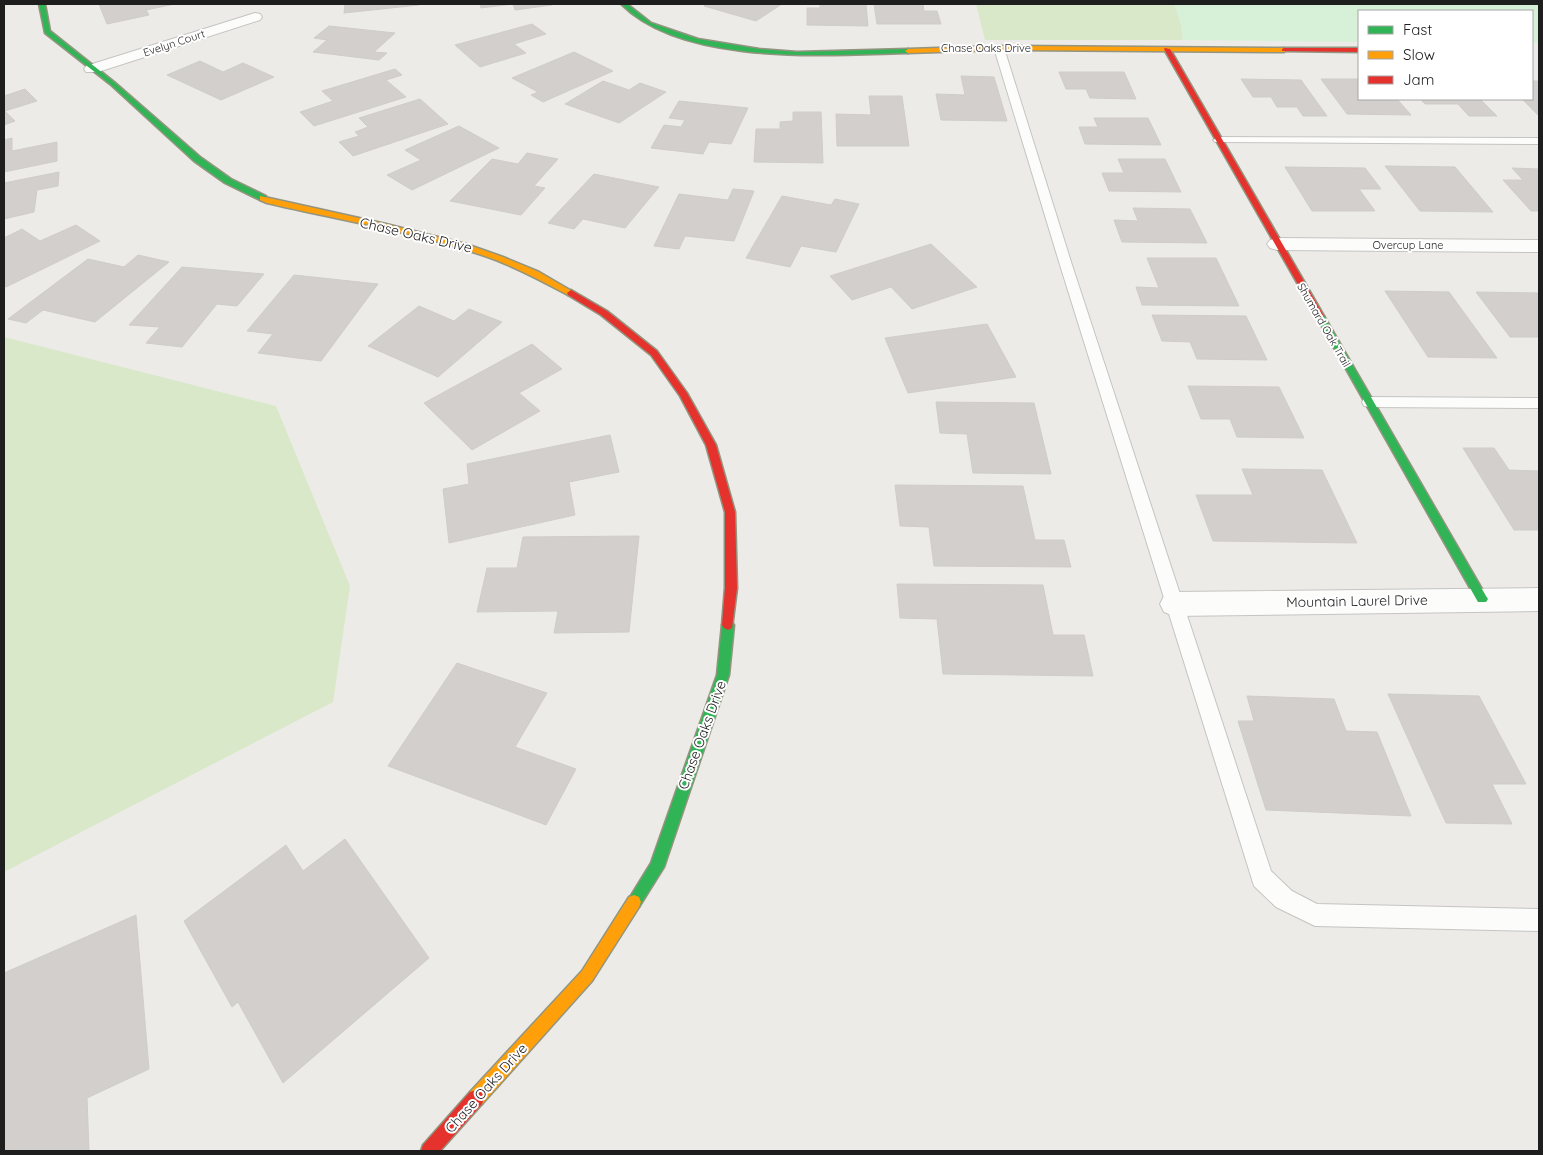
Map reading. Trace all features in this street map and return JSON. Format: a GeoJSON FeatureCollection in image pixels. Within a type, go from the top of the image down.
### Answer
{"type":"FeatureCollection","features":[{"type":"Feature","properties":{"kind":"street","name":"Chase Oaks Drive"},"geometry":{"type":"LineString","coordinates":[[42,4],[47,32],[112,83],[197,159],[228,181],[270,201],[424,234],[487,253],[548,279],[604,313],[654,353],[684,395],[711,446],[730,512],[731,588],[723,675],[657,867],[587,976],[429,1151]]}},
{"type":"Feature","properties":{"kind":"street","name":"Chase Oaks Drive"},"geometry":{"type":"LineString","coordinates":[[624,4],[649,24],[697,41],[759,51],[797,54],[999,48],[1358,50]]}},
{"type":"Feature","properties":{"kind":"street","name":"Evelyn Court"},"geometry":{"type":"LineString","coordinates":[[92,69],[255,17]]}},
{"type":"Feature","properties":{"kind":"street","name":"Shumard Oak Trail"},"geometry":{"type":"LineString","coordinates":[[1167,50],[1482,599]]}},
{"type":"Feature","properties":{"kind":"street","name":"Overcup Lane"},"geometry":{"type":"LineString","coordinates":[[1277,244],[1539,246]]}},
{"type":"Feature","properties":{"kind":"street","name":"Mountain Laurel Drive"},"geometry":{"type":"LineString","coordinates":[[1174,604],[1539,599]]}},
{"type":"Feature","properties":{"kind":"lane"},"geometry":{"type":"LineString","coordinates":[[999,48],[1262,878],[1284,899],[1315,914],[1539,920]]}},
{"type":"Feature","properties":{"kind":"lane"},"geometry":{"type":"LineString","coordinates":[[1219,140],[1539,142]]}},
{"type":"Feature","properties":{"kind":"lane"},"geometry":{"type":"LineString","coordinates":[[1369,402],[1539,403]]}},
{"type":"Feature","properties":{"kind":"green space"},"geometry":{"type":"Polygon","coordinates":[[[976,4],[1174,4],[1181,24],[1183,40],[985,40],[976,4]]]}},
{"type":"Feature","properties":{"kind":"green space"},"geometry":{"type":"Polygon","coordinates":[[[1174,4],[1539,4],[1539,43],[1533,43],[1533,10],[1358,10],[1358,42],[1183,40],[1181,24],[1174,4]]]}},
{"type":"Feature","properties":{"kind":"green space"},"geometry":{"type":"Polygon","coordinates":[[[4,337],[276,406],[350,586],[333,702],[4,872],[4,337]]]}},
{"type":"Feature","properties":{"kind":"building"},"geometry":{"type":"Polygon","coordinates":[[[99,4],[175,4],[146,10],[149,15],[107,24],[99,4]]]}},
{"type":"Feature","properties":{"kind":"building"},"geometry":{"type":"Polygon","coordinates":[[[345,4],[419,4],[419,5],[344,13],[345,4]]]}},
{"type":"Feature","properties":{"kind":"building"},"geometry":{"type":"Polygon","coordinates":[[[480,4],[513,4],[481,8],[480,4]]]}},
{"type":"Feature","properties":{"kind":"building"},"geometry":{"type":"Polygon","coordinates":[[[513,4],[551,4],[552,5],[515,10],[513,4]]]}},
{"type":"Feature","properties":{"kind":"building"},"geometry":{"type":"Polygon","coordinates":[[[708,4],[782,4],[756,21],[704,6],[708,4]]]}},
{"type":"Feature","properties":{"kind":"building"},"geometry":{"type":"Polygon","coordinates":[[[820,4],[866,4],[868,26],[807,25],[807,8],[820,8],[820,4]]]}},
{"type":"Feature","properties":{"kind":"building"},"geometry":{"type":"Polygon","coordinates":[[[874,4],[923,4],[924,11],[937,11],[941,24],[877,24],[874,4]]]}},
{"type":"Feature","properties":{"kind":"building"},"geometry":{"type":"Polygon","coordinates":[[[532,24],[546,34],[514,44],[526,53],[480,67],[455,45],[532,24]]]}},
{"type":"Feature","properties":{"kind":"building"},"geometry":{"type":"Polygon","coordinates":[[[329,26],[395,33],[374,52],[387,53],[379,60],[313,52],[327,40],[314,38],[329,26]]]}},
{"type":"Feature","properties":{"kind":"building"},"geometry":{"type":"Polygon","coordinates":[[[574,52],[613,71],[543,102],[531,95],[538,92],[512,78],[574,52]]]}},
{"type":"Feature","properties":{"kind":"building"},"geometry":{"type":"Polygon","coordinates":[[[200,61],[223,72],[243,63],[274,77],[221,100],[167,75],[200,61]]]}},
{"type":"Feature","properties":{"kind":"building"},"geometry":{"type":"Polygon","coordinates":[[[395,69],[402,75],[386,80],[406,97],[314,126],[300,112],[333,101],[322,91],[395,69]]]}},
{"type":"Feature","properties":{"kind":"building"},"geometry":{"type":"Polygon","coordinates":[[[1059,72],[1124,72],[1136,99],[1090,98],[1086,89],[1066,89],[1059,72]]]}},
{"type":"Feature","properties":{"kind":"building"},"geometry":{"type":"Polygon","coordinates":[[[961,76],[994,77],[1007,121],[941,120],[936,94],[965,95],[961,76]]]}},
{"type":"Feature","properties":{"kind":"building"},"geometry":{"type":"Polygon","coordinates":[[[1241,79],[1301,80],[1327,116],[1303,116],[1297,107],[1277,107],[1271,97],[1253,97],[1241,79]]]}},
{"type":"Feature","properties":{"kind":"building"},"geometry":{"type":"Polygon","coordinates":[[[1321,79],[1358,79],[1358,100],[1398,100],[1411,115],[1347,114],[1321,79]]]}},
{"type":"Feature","properties":{"kind":"building"},"geometry":{"type":"Polygon","coordinates":[[[603,81],[629,90],[640,83],[666,92],[619,123],[565,104],[603,81]]]}},
{"type":"Feature","properties":{"kind":"building"},"geometry":{"type":"Polygon","coordinates":[[[1533,81],[1539,81],[1539,116],[1523,100],[1533,100],[1533,81]]]}},
{"type":"Feature","properties":{"kind":"building"},"geometry":{"type":"Polygon","coordinates":[[[25,89],[37,101],[5,111],[15,121],[4,125],[4,96],[25,89]]]}},
{"type":"Feature","properties":{"kind":"building"},"geometry":{"type":"Polygon","coordinates":[[[869,96],[902,96],[909,146],[837,146],[836,114],[871,115],[869,96]]]}},
{"type":"Feature","properties":{"kind":"building"},"geometry":{"type":"Polygon","coordinates":[[[420,99],[448,124],[353,156],[339,142],[359,136],[355,132],[368,127],[359,118],[420,99]]]}},
{"type":"Feature","properties":{"kind":"building"},"geometry":{"type":"Polygon","coordinates":[[[1421,100],[1481,100],[1497,116],[1469,116],[1458,104],[1425,104],[1421,100]]]}},
{"type":"Feature","properties":{"kind":"building"},"geometry":{"type":"Polygon","coordinates":[[[679,101],[748,108],[731,144],[709,142],[703,154],[651,148],[664,125],[681,127],[685,120],[669,118],[679,101]]]}},
{"type":"Feature","properties":{"kind":"building"},"geometry":{"type":"Polygon","coordinates":[[[793,112],[821,112],[823,163],[754,162],[756,129],[780,129],[780,122],[793,121],[793,112]]]}},
{"type":"Feature","properties":{"kind":"building"},"geometry":{"type":"Polygon","coordinates":[[[1094,118],[1148,118],[1161,145],[1085,144],[1079,127],[1098,127],[1094,118]]]}},
{"type":"Feature","properties":{"kind":"building"},"geometry":{"type":"Polygon","coordinates":[[[459,126],[499,148],[412,190],[387,175],[421,160],[405,150],[459,126]]]}},
{"type":"Feature","properties":{"kind":"building"},"geometry":{"type":"Polygon","coordinates":[[[12,138],[12,151],[57,142],[57,161],[4,172],[4,140],[12,138]]]}},
{"type":"Feature","properties":{"kind":"building"},"geometry":{"type":"Polygon","coordinates":[[[527,153],[558,159],[534,186],[545,188],[521,215],[450,201],[492,159],[518,164],[527,153]]]}},
{"type":"Feature","properties":{"kind":"building"},"geometry":{"type":"Polygon","coordinates":[[[1118,159],[1165,159],[1181,192],[1109,191],[1102,173],[1124,173],[1118,159]]]}},
{"type":"Feature","properties":{"kind":"building"},"geometry":{"type":"Polygon","coordinates":[[[1385,166],[1455,167],[1493,212],[1420,211],[1385,166]]]}},
{"type":"Feature","properties":{"kind":"building"},"geometry":{"type":"Polygon","coordinates":[[[1285,167],[1365,168],[1381,189],[1359,189],[1375,211],[1312,211],[1285,167]]]}},
{"type":"Feature","properties":{"kind":"building"},"geometry":{"type":"Polygon","coordinates":[[[1512,168],[1539,169],[1539,211],[1531,211],[1503,180],[1523,180],[1512,168]]]}},
{"type":"Feature","properties":{"kind":"building"},"geometry":{"type":"Polygon","coordinates":[[[59,172],[58,186],[37,190],[34,212],[4,219],[4,183],[59,172]]]}},
{"type":"Feature","properties":{"kind":"building"},"geometry":{"type":"Polygon","coordinates":[[[594,174],[659,187],[625,228],[583,219],[574,229],[548,223],[594,174]]]}},
{"type":"Feature","properties":{"kind":"building"},"geometry":{"type":"Polygon","coordinates":[[[733,189],[754,191],[734,241],[685,236],[679,249],[654,246],[679,194],[728,200],[733,189]]]}},
{"type":"Feature","properties":{"kind":"building"},"geometry":{"type":"Polygon","coordinates":[[[782,196],[831,205],[835,199],[859,204],[836,252],[801,246],[790,267],[746,258],[782,196]]]}},
{"type":"Feature","properties":{"kind":"building"},"geometry":{"type":"Polygon","coordinates":[[[1133,208],[1190,209],[1207,243],[1122,242],[1114,220],[1138,221],[1133,208]]]}},
{"type":"Feature","properties":{"kind":"building"},"geometry":{"type":"Polygon","coordinates":[[[76,225],[100,241],[6,287],[4,285],[4,238],[22,229],[40,241],[76,225]]]}},
{"type":"Feature","properties":{"kind":"building"},"geometry":{"type":"Polygon","coordinates":[[[931,244],[977,287],[912,309],[891,287],[852,300],[830,276],[931,244]]]}},
{"type":"Feature","properties":{"kind":"building"},"geometry":{"type":"Polygon","coordinates":[[[138,255],[169,262],[95,322],[43,310],[26,323],[8,319],[88,259],[124,267],[138,255]]]}},
{"type":"Feature","properties":{"kind":"building"},"geometry":{"type":"Polygon","coordinates":[[[1147,258],[1216,258],[1239,306],[1142,305],[1136,287],[1159,288],[1147,258]]]}},
{"type":"Feature","properties":{"kind":"building"},"geometry":{"type":"Polygon","coordinates":[[[182,267],[264,274],[237,306],[217,304],[182,347],[146,343],[160,327],[129,325],[182,267]]]}},
{"type":"Feature","properties":{"kind":"building"},"geometry":{"type":"Polygon","coordinates":[[[294,275],[378,284],[321,361],[258,353],[273,334],[247,331],[294,275]]]}},
{"type":"Feature","properties":{"kind":"building"},"geometry":{"type":"Polygon","coordinates":[[[1385,291],[1449,292],[1497,358],[1428,357],[1385,291]]]}},
{"type":"Feature","properties":{"kind":"building"},"geometry":{"type":"Polygon","coordinates":[[[1476,292],[1539,293],[1539,337],[1510,337],[1476,292]]]}},
{"type":"Feature","properties":{"kind":"building"},"geometry":{"type":"Polygon","coordinates":[[[419,306],[454,321],[469,309],[502,322],[438,377],[368,346],[419,306]]]}},
{"type":"Feature","properties":{"kind":"building"},"geometry":{"type":"Polygon","coordinates":[[[1152,315],[1246,316],[1267,360],[1197,359],[1190,342],[1162,341],[1152,315]]]}},
{"type":"Feature","properties":{"kind":"building"},"geometry":{"type":"Polygon","coordinates":[[[987,324],[1016,377],[908,393],[885,338],[987,324]]]}},
{"type":"Feature","properties":{"kind":"building"},"geometry":{"type":"Polygon","coordinates":[[[532,344],[562,369],[519,393],[540,411],[472,450],[424,403],[532,344]]]}},
{"type":"Feature","properties":{"kind":"building"},"geometry":{"type":"Polygon","coordinates":[[[1188,386],[1279,387],[1304,438],[1237,437],[1230,419],[1201,419],[1188,386]]]}},
{"type":"Feature","properties":{"kind":"building"},"geometry":{"type":"Polygon","coordinates":[[[936,402],[1034,403],[1051,474],[973,473],[967,434],[940,433],[936,402]]]}},
{"type":"Feature","properties":{"kind":"building"},"geometry":{"type":"Polygon","coordinates":[[[610,435],[619,472],[569,482],[575,515],[449,543],[443,489],[469,484],[467,464],[610,435]]]}},
{"type":"Feature","properties":{"kind":"building"},"geometry":{"type":"Polygon","coordinates":[[[1463,448],[1494,448],[1509,470],[1539,471],[1539,530],[1514,530],[1463,448]]]}},
{"type":"Feature","properties":{"kind":"building"},"geometry":{"type":"Polygon","coordinates":[[[1242,469],[1322,470],[1357,543],[1213,541],[1196,495],[1253,495],[1242,469]]]}},
{"type":"Feature","properties":{"kind":"building"},"geometry":{"type":"Polygon","coordinates":[[[895,485],[1023,486],[1035,540],[1064,540],[1071,567],[934,566],[929,527],[900,526],[895,485]]]}},
{"type":"Feature","properties":{"kind":"building"},"geometry":{"type":"Polygon","coordinates":[[[639,536],[629,632],[554,633],[558,611],[477,612],[487,568],[517,568],[523,537],[639,536]]]}},
{"type":"Feature","properties":{"kind":"building"},"geometry":{"type":"Polygon","coordinates":[[[897,584],[1043,585],[1053,635],[1084,635],[1093,676],[943,674],[937,619],[900,618],[897,584]]]}},
{"type":"Feature","properties":{"kind":"building"},"geometry":{"type":"Polygon","coordinates":[[[457,663],[547,693],[515,747],[576,769],[546,825],[388,766],[457,663]]]}},
{"type":"Feature","properties":{"kind":"building"},"geometry":{"type":"Polygon","coordinates":[[[1388,694],[1479,696],[1526,784],[1492,784],[1512,824],[1446,823],[1388,694]]]}},
{"type":"Feature","properties":{"kind":"building"},"geometry":{"type":"Polygon","coordinates":[[[1247,696],[1334,699],[1346,731],[1377,732],[1411,816],[1266,810],[1238,721],[1254,721],[1247,696]]]}},
{"type":"Feature","properties":{"kind":"building"},"geometry":{"type":"Polygon","coordinates":[[[345,839],[429,958],[283,1083],[238,1002],[232,1007],[184,921],[286,845],[303,871],[345,839]]]}},
{"type":"Feature","properties":{"kind":"building"},"geometry":{"type":"Polygon","coordinates":[[[136,915],[149,1069],[87,1098],[89,1151],[4,1151],[4,973],[136,915]]]}},
{"type":"Feature","properties":{"kind":"traffic: fast"},"geometry":{"type":"LineString","coordinates":[[42,4],[47,32],[112,83],[197,159],[228,181],[263,198]]}},
{"type":"Feature","properties":{"kind":"traffic: fast"},"geometry":{"type":"LineString","coordinates":[[624,4],[649,24],[697,41],[759,51],[797,54],[908,51]]}},
{"type":"Feature","properties":{"kind":"traffic: fast"},"geometry":{"type":"LineString","coordinates":[[1320,316],[1482,599]]}},
{"type":"Feature","properties":{"kind":"traffic: fast"},"geometry":{"type":"LineString","coordinates":[[634,902],[657,867],[723,675],[728,625]]}},
{"type":"Feature","properties":{"kind":"traffic: slow"},"geometry":{"type":"LineString","coordinates":[[908,51],[999,48],[1284,50]]}},
{"type":"Feature","properties":{"kind":"traffic: slow"},"geometry":{"type":"LineString","coordinates":[[263,198],[425,235],[463,246],[536,274],[571,293]]}},
{"type":"Feature","properties":{"kind":"traffic: slow"},"geometry":{"type":"LineString","coordinates":[[476,1098],[587,976],[634,902]]}},
{"type":"Feature","properties":{"kind":"traffic: jam"},"geometry":{"type":"LineString","coordinates":[[1167,49],[1320,316]]}},
{"type":"Feature","properties":{"kind":"traffic: jam"},"geometry":{"type":"LineString","coordinates":[[1284,50],[1358,50]]}},
{"type":"Feature","properties":{"kind":"traffic: jam"},"geometry":{"type":"LineString","coordinates":[[571,293],[604,313],[654,353],[684,395],[711,445],[730,512],[731,588],[728,625]]}},
{"type":"Feature","properties":{"kind":"traffic: jam"},"geometry":{"type":"LineString","coordinates":[[429,1151],[476,1098]]}}]}
